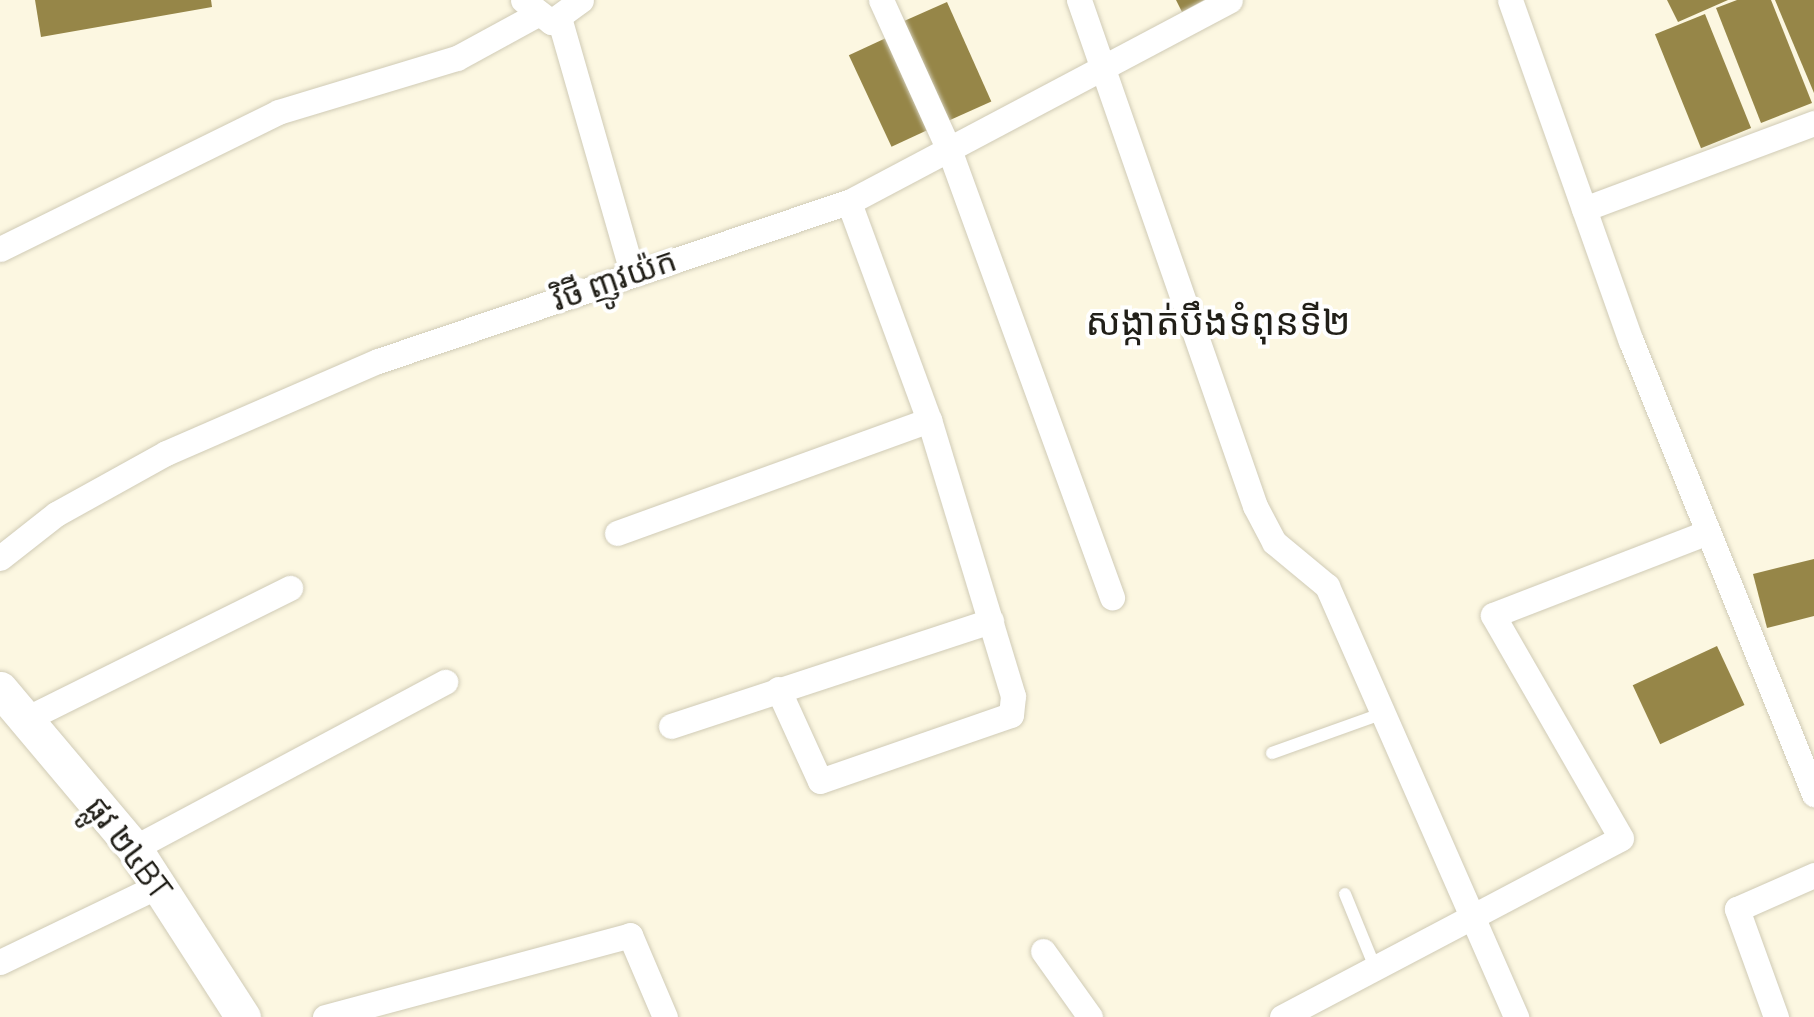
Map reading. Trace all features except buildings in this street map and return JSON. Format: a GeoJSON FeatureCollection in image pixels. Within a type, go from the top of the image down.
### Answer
{"type":"FeatureCollection","features":[{"type":"Feature","properties":{"kind":"street"},"geometry":{"type":"LineString","coordinates":[[0,249],[278,112],[457,58],[539,12],[582,0]]}},
{"type":"Feature","properties":{"kind":"street"},"geometry":{"type":"LineString","coordinates":[[881,0],[950,152],[1112,597]]}},
{"type":"Feature","properties":{"kind":"street"},"geometry":{"type":"LineString","coordinates":[[1079,0],[1106,66],[1255,506],[1274,542],[1327,586],[1378,715],[1516,1017]]}},
{"type":"Feature","properties":{"kind":"street","name":"វិថី ញូវយ៉ក"},"geometry":{"type":"LineString","coordinates":[[0,558],[56,514],[166,453],[378,362],[632,272],[849,202],[950,152],[1230,0]]}},
{"type":"Feature","properties":{"kind":"street"},"geometry":{"type":"LineString","coordinates":[[1510,0],[1584,209],[1814,794]]}},
{"type":"Feature","properties":{"kind":"street"},"geometry":{"type":"LineString","coordinates":[[539,12],[632,272]]}},
{"type":"Feature","properties":{"kind":"street"},"geometry":{"type":"LineString","coordinates":[[1584,209],[1814,123]]}},
{"type":"Feature","properties":{"kind":"street"},"geometry":{"type":"LineString","coordinates":[[778,688],[810,772],[833,781],[1010,715],[991,620],[930,420],[849,202]]}},
{"type":"Feature","properties":{"kind":"street"},"geometry":{"type":"LineString","coordinates":[[617,533],[930,420]]}},
{"type":"Feature","properties":{"kind":"street"},"geometry":{"type":"LineString","coordinates":[[1282,1017],[1470,910],[1620,838],[1493,615],[1708,532]]}},
{"type":"Feature","properties":{"kind":"street"},"geometry":{"type":"LineString","coordinates":[[26,719],[290,588]]}},
{"type":"Feature","properties":{"kind":"street"},"geometry":{"type":"LineString","coordinates":[[671,726],[991,620]]}},
{"type":"Feature","properties":{"kind":"street"},"geometry":{"type":"LineString","coordinates":[[134,848],[445,682]]}},
{"type":"Feature","properties":{"kind":"street","name":"ផ្លូវ ២៤BT"},"geometry":{"type":"LineString","coordinates":[[0,688],[134,848],[243,1017]]}},
{"type":"Feature","properties":{"kind":"street"},"geometry":{"type":"LineString","coordinates":[[1776,1017],[1737,909],[1814,875]]}},
{"type":"Feature","properties":{"kind":"street"},"geometry":{"type":"LineString","coordinates":[[0,962],[160,885]]}},
{"type":"Feature","properties":{"kind":"street"},"geometry":{"type":"LineString","coordinates":[[325,1017],[630,934],[665,1017]]}},
{"type":"Feature","properties":{"kind":"street"},"geometry":{"type":"LineString","coordinates":[[1043,951],[1090,1017]]}},
{"type":"Feature","properties":{"kind":"lane"},"geometry":{"type":"LineString","coordinates":[[1272,752],[1378,715]]}},
{"type":"Feature","properties":{"kind":"lane"},"geometry":{"type":"LineString","coordinates":[[1345,894],[1374,965]]}},
{"type":"Feature","properties":{"kind":"district","name":"សង្កាត់បឹងទំពុនទី២"},"geometry":{"type":"Point","coordinates":[1218,321]}}]}
